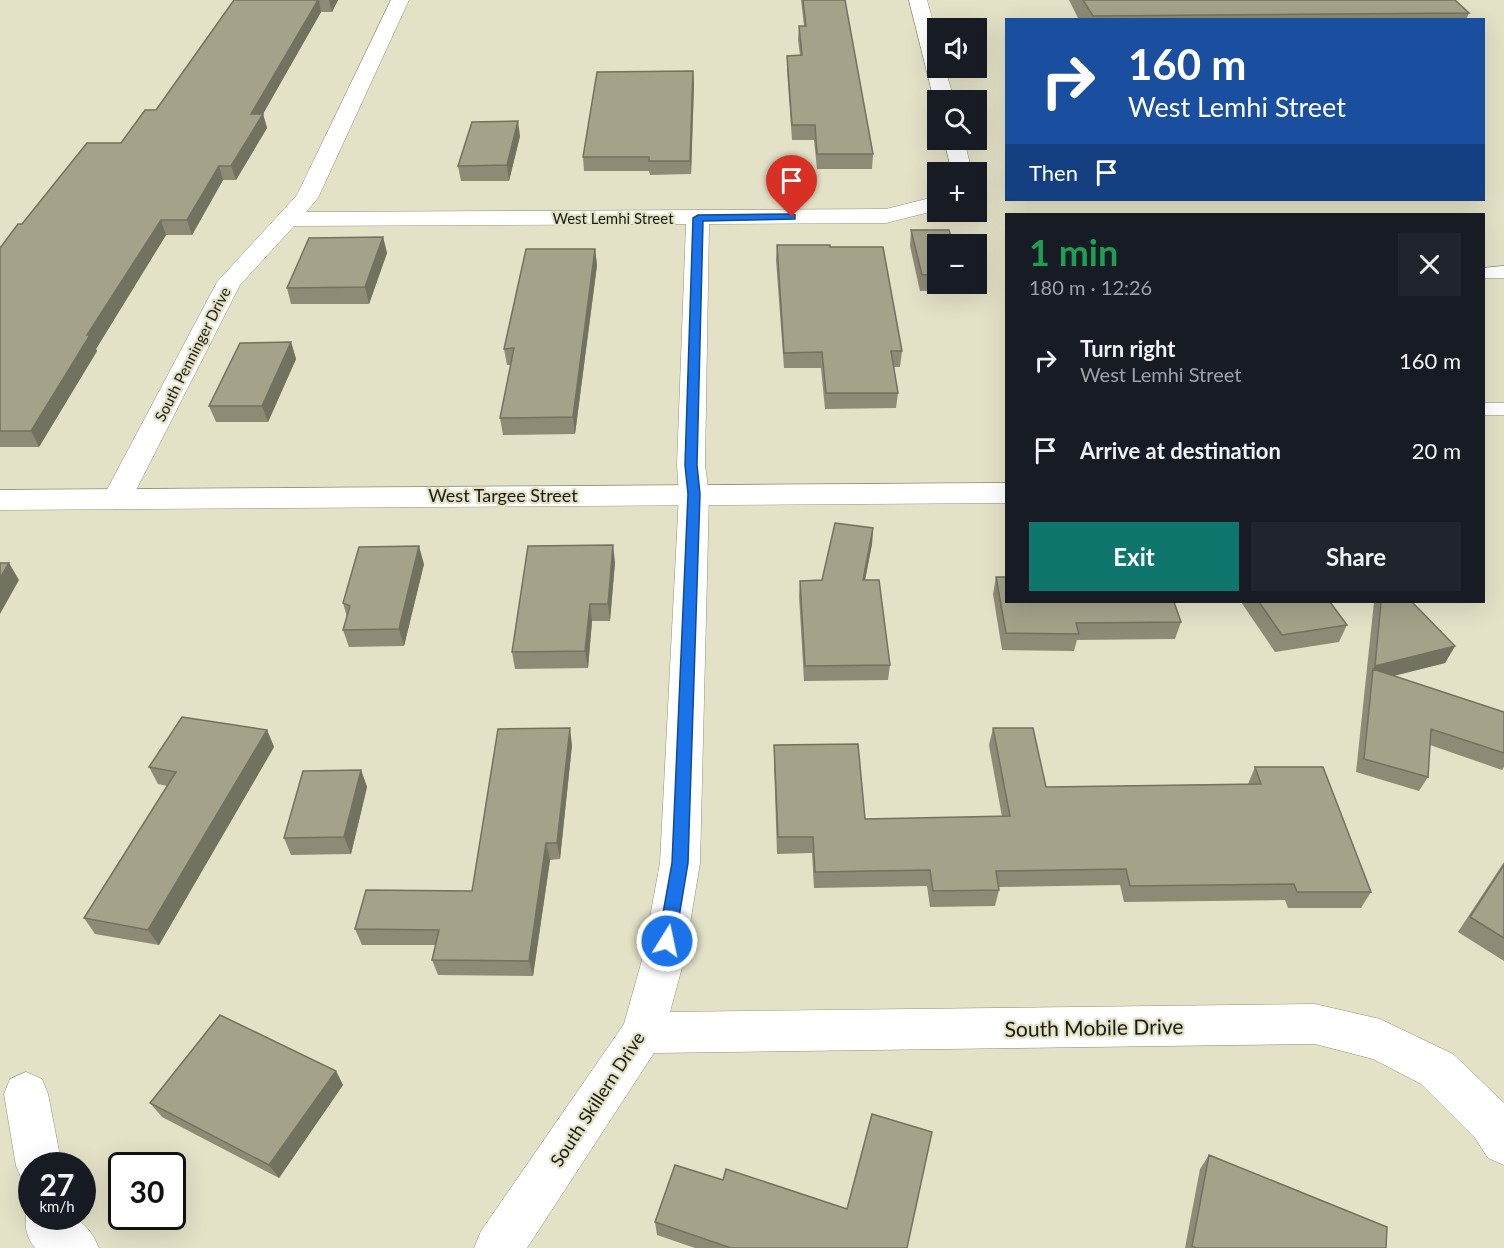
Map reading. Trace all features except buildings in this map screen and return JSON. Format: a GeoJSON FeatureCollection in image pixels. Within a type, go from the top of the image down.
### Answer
{"type":"FeatureCollection","features":[{"type":"Feature","properties":{"kind":"street","name":"South Penninger Drive"},"geometry":{"type":"LineString","coordinates":[[117,499],[230,282],[307,198],[400,0]]}},
{"type":"Feature","properties":{"kind":"street"},"geometry":{"type":"LineString","coordinates":[[918,0],[941,90]]}},
{"type":"Feature","properties":{"kind":"street","name":"West Lemhi Street"},"geometry":{"type":"LineString","coordinates":[[287,219],[886,216],[927,206]]}},
{"type":"Feature","properties":{"kind":"street","name":"South Skillern Drive"},"geometry":{"type":"LineString","coordinates":[[498,1248],[643,1033],[663,960],[680,863],[694,494],[691,465],[698,218]]}},
{"type":"Feature","properties":{"kind":"street","name":"West Targee Street"},"geometry":{"type":"LineString","coordinates":[[0,500],[1005,493]]}},
{"type":"Feature","properties":{"kind":"street","name":"South Mobile Drive"},"geometry":{"type":"LineString","coordinates":[[643,1033],[1315,1024],[1380,1040],[1437,1069],[1491,1122],[1504,1142]]}},
{"type":"Feature","properties":{"kind":"street"},"geometry":{"type":"LineString","coordinates":[[26,1094],[36,1152]]}},
{"type":"Feature","properties":{"kind":"street"},"geometry":{"type":"LineString","coordinates":[[52,1230],[75,1248]]}},
{"type":"Feature","properties":{"kind":"lane"},"geometry":{"type":"LineString","coordinates":[[1485,273],[1504,273]]}},
{"type":"Feature","properties":{"kind":"lane"},"geometry":{"type":"LineString","coordinates":[[1485,410],[1504,409]]}},
{"type":"Feature","properties":{"kind":"route"},"geometry":{"type":"LineString","coordinates":[[667,941],[680,863],[694,494],[691,465],[698,218],[792,217]]}}]}
